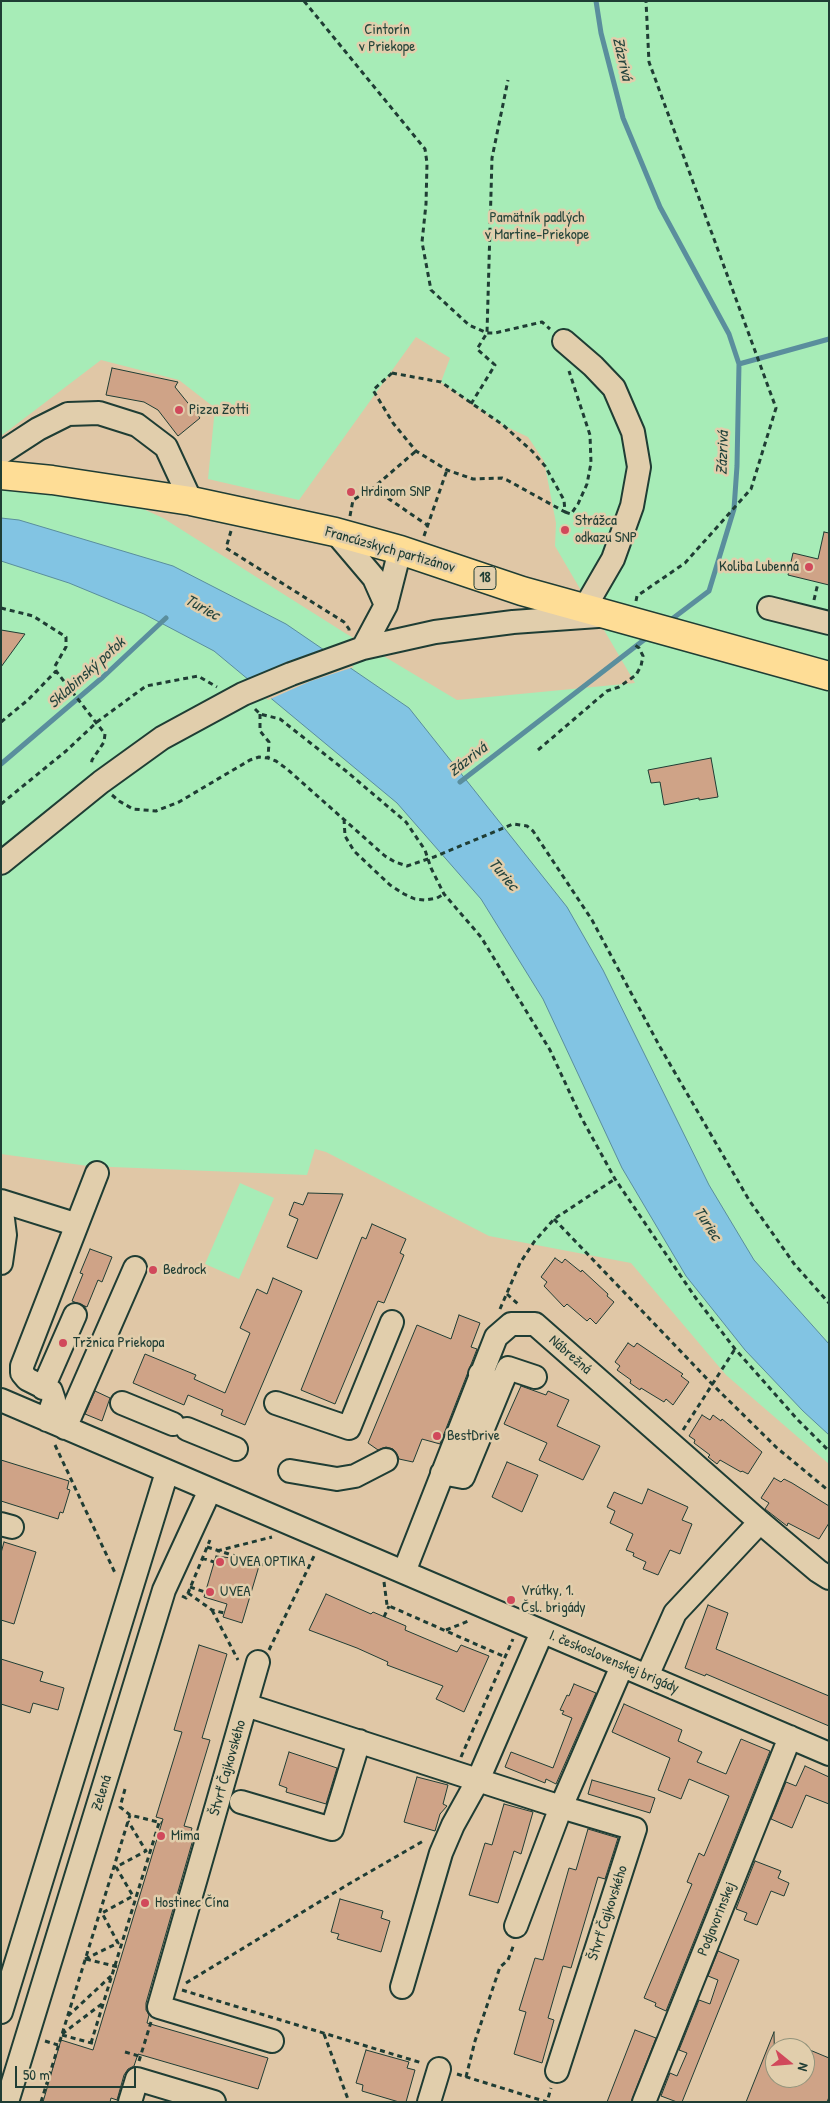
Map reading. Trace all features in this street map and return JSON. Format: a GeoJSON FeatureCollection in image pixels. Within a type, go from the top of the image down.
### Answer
{"type":"FeatureCollection","features":[{"type":"Feature","properties":{"kind":"main road","name":"Francúzskych partizánov"},"geometry":{"type":"LineString","coordinates":[[1,475],[52,480],[342,526],[412,545],[522,591],[828,675]]}},
{"type":"Feature","properties":{"kind":"street"},"geometry":{"type":"LineString","coordinates":[[1,863],[101,782],[162,738],[243,694],[353,647],[470,627],[607,615],[613,559],[632,506],[640,467],[633,432],[614,388],[593,366],[565,352]]}},
{"type":"Feature","properties":{"kind":"street"},"geometry":{"type":"LineString","coordinates":[[1,453],[38,429],[68,414],[99,413],[137,425],[166,446],[191,501]]}},
{"type":"Feature","properties":{"kind":"street"},"geometry":{"type":"LineString","coordinates":[[342,526],[374,578],[386,605]]}},
{"type":"Feature","properties":{"kind":"street"},"geometry":{"type":"LineString","coordinates":[[353,647],[386,605],[412,545]]}},
{"type":"Feature","properties":{"kind":"street"},"geometry":{"type":"LineString","coordinates":[[769,608],[829,623]]}},
{"type":"Feature","properties":{"kind":"street"},"geometry":{"type":"LineString","coordinates":[[54,1429],[54,1400],[51,1391],[27,1379],[22,1373],[22,1366],[97,1173]]}},
{"type":"Feature","properties":{"kind":"street"},"geometry":{"type":"LineString","coordinates":[[1,1263],[5,1235],[3,1210],[65,1221]]}},
{"type":"Feature","properties":{"kind":"street"},"geometry":{"type":"LineString","coordinates":[[54,1429],[136,1268]]}},
{"type":"Feature","properties":{"kind":"street"},"geometry":{"type":"LineString","coordinates":[[43,1388],[75,1315]]}},
{"type":"Feature","properties":{"kind":"street"},"geometry":{"type":"LineString","coordinates":[[276,1403],[349,1428],[392,1322]]}},
{"type":"Feature","properties":{"kind":"street","name":"Nábrežná"},"geometry":{"type":"LineString","coordinates":[[496,1337],[511,1324],[535,1324],[760,1522],[829,1578]]}},
{"type":"Feature","properties":{"kind":"street"},"geometry":{"type":"LineString","coordinates":[[404,1572],[496,1337]]}},
{"type":"Feature","properties":{"kind":"street"},"geometry":{"type":"LineString","coordinates":[[442,1473],[464,1477],[508,1368],[535,1378]]}},
{"type":"Feature","properties":{"kind":"street"},"geometry":{"type":"LineString","coordinates":[[480,1374],[500,1387]]}},
{"type":"Feature","properties":{"kind":"street","name":"I. československej brigády"},"geometry":{"type":"LineString","coordinates":[[1,1400],[54,1429],[167,1472],[344,1546],[829,1754]]}},
{"type":"Feature","properties":{"kind":"street"},"geometry":{"type":"LineString","coordinates":[[122,1403],[236,1449]]}},
{"type":"Feature","properties":{"kind":"street"},"geometry":{"type":"LineString","coordinates":[[290,1470],[337,1479],[356,1476],[386,1460]]}},
{"type":"Feature","properties":{"kind":"street"},"geometry":{"type":"LineString","coordinates":[[1,2012],[167,1472]]}},
{"type":"Feature","properties":{"kind":"street","name":"Zelená"},"geometry":{"type":"LineString","coordinates":[[7,2102],[9,2065],[164,1590],[210,1490]]}},
{"type":"Feature","properties":{"kind":"street"},"geometry":{"type":"LineString","coordinates":[[647,1676],[675,1613],[760,1522]]}},
{"type":"Feature","properties":{"kind":"street"},"geometry":{"type":"LineString","coordinates":[[402,1987],[441,1853],[453,1825],[478,1780],[542,1632]]}},
{"type":"Feature","properties":{"kind":"street","name":"Štvrť Čajkovského"},"geometry":{"type":"LineString","coordinates":[[159,2007],[246,1705],[250,1665]]}},
{"type":"Feature","properties":{"kind":"street"},"geometry":{"type":"LineString","coordinates":[[516,1926],[561,1807],[622,1666]]}},
{"type":"Feature","properties":{"kind":"street","name":"Štvrť Čajkovského"},"geometry":{"type":"LineString","coordinates":[[246,1705],[455,1771],[561,1807],[636,1829],[557,2071]]}},
{"type":"Feature","properties":{"kind":"street","name":"Podjavorinskej"},"geometry":{"type":"LineString","coordinates":[[644,2102],[790,1737]]}},
{"type":"Feature","properties":{"kind":"street","name":"Štvrť Čajkovského"},"geometry":{"type":"LineString","coordinates":[[241,1802],[332,1829],[359,1741]]}},
{"type":"Feature","properties":{"kind":"street"},"geometry":{"type":"LineString","coordinates":[[159,2007],[272,2040]]}},
{"type":"Feature","properties":{"kind":"street"},"geometry":{"type":"LineString","coordinates":[[429,2102],[439,2068]]}},
{"type":"Feature","properties":{"kind":"street"},"geometry":{"type":"LineString","coordinates":[[130,2102],[137,2079],[214,2102]]}},
{"type":"Feature","properties":{"kind":"path"},"geometry":{"type":"LineString","coordinates":[[304,1],[425,149],[427,163],[426,204],[422,242],[431,290],[469,325],[487,333],[504,332],[542,322],[565,352],[590,434],[592,463],[587,484],[578,504],[571,514],[565,512],[508,480],[502,478],[473,479],[447,470],[416,451],[393,423],[373,390],[392,373],[441,382],[503,425],[532,450],[545,466],[564,500],[565,512]]}},
{"type":"Feature","properties":{"kind":"path"},"geometry":{"type":"LineString","coordinates":[[538,750],[608,690],[619,687],[636,675],[642,666],[643,656],[639,648],[627,639],[607,615],[685,563],[751,489],[776,408],[649,62],[646,1]]}},
{"type":"Feature","properties":{"kind":"path"},"geometry":{"type":"LineString","coordinates":[[471,404],[495,364],[477,349],[487,333],[492,158],[508,80]]}},
{"type":"Feature","properties":{"kind":"path"},"geometry":{"type":"LineString","coordinates":[[342,526],[353,500],[373,488],[416,451]]}},
{"type":"Feature","properties":{"kind":"path"},"geometry":{"type":"LineString","coordinates":[[412,545],[427,525],[447,470]]}},
{"type":"Feature","properties":{"kind":"path"},"geometry":{"type":"LineString","coordinates":[[373,488],[427,525]]}},
{"type":"Feature","properties":{"kind":"path"},"geometry":{"type":"LineString","coordinates":[[232,527],[226,548],[344,622],[349,629],[353,647]]}},
{"type":"Feature","properties":{"kind":"path"},"geometry":{"type":"LineString","coordinates":[[816,592],[818,583]]}},
{"type":"Feature","properties":{"kind":"path"},"geometry":{"type":"LineString","coordinates":[[1,608],[33,616],[66,637],[66,646],[55,666],[56,671],[103,730],[105,738],[92,760],[91,769],[93,773]]}},
{"type":"Feature","properties":{"kind":"path"},"geometry":{"type":"LineString","coordinates":[[1,722],[28,700],[56,671]]}},
{"type":"Feature","properties":{"kind":"path"},"geometry":{"type":"LineString","coordinates":[[1,804],[66,751],[96,722],[146,686],[198,676],[216,686]]}},
{"type":"Feature","properties":{"kind":"path"},"geometry":{"type":"LineString","coordinates":[[268,758],[269,742],[260,731],[260,714],[280,719],[346,771],[406,822],[425,850],[444,894],[481,937],[550,1050],[581,1117],[615,1178],[695,1297],[735,1349],[829,1451]]}},
{"type":"Feature","properties":{"kind":"path"},"geometry":{"type":"LineString","coordinates":[[108,790],[119,802],[133,809],[156,811],[179,802],[250,760],[259,757],[268,758],[287,769],[385,856],[395,862],[411,866],[513,824],[528,826],[592,920],[660,1048],[749,1200],[795,1265],[829,1304]]}},
{"type":"Feature","properties":{"kind":"path"},"geometry":{"type":"LineString","coordinates":[[344,819],[345,836],[354,851],[390,885],[415,899],[431,899],[444,894]]}},
{"type":"Feature","properties":{"kind":"path"},"geometry":{"type":"LineString","coordinates":[[496,1337],[490,1332],[520,1263],[534,1242],[554,1220],[615,1178]]}},
{"type":"Feature","properties":{"kind":"path"},"geometry":{"type":"LineString","coordinates":[[554,1220],[712,1384],[777,1448],[829,1491]]}},
{"type":"Feature","properties":{"kind":"path"},"geometry":{"type":"LineString","coordinates":[[689,1422],[735,1349]]}},
{"type":"Feature","properties":{"kind":"path"},"geometry":{"type":"LineString","coordinates":[[54,1429],[117,1576]]}},
{"type":"Feature","properties":{"kind":"path"},"geometry":{"type":"LineString","coordinates":[[217,1551],[277,1535]]}},
{"type":"Feature","properties":{"kind":"path"},"geometry":{"type":"LineString","coordinates":[[207,1547],[266,1566]]}},
{"type":"Feature","properties":{"kind":"path"},"geometry":{"type":"LineString","coordinates":[[202,1558],[214,1562]]}},
{"type":"Feature","properties":{"kind":"path"},"geometry":{"type":"LineString","coordinates":[[384,1582],[387,1605],[505,1657]]}},
{"type":"Feature","properties":{"kind":"path"},"geometry":{"type":"LineString","coordinates":[[190,1587],[205,1592]]}},
{"type":"Feature","properties":{"kind":"path"},"geometry":{"type":"LineString","coordinates":[[188,1593],[212,1610],[250,1665]]}},
{"type":"Feature","properties":{"kind":"path"},"geometry":{"type":"LineString","coordinates":[[384,1617],[390,1606]]}},
{"type":"Feature","properties":{"kind":"path"},"geometry":{"type":"LineString","coordinates":[[212,1610],[224,1613]]}},
{"type":"Feature","properties":{"kind":"path"},"geometry":{"type":"LineString","coordinates":[[446,1631],[472,1620]]}},
{"type":"Feature","properties":{"kind":"path"},"geometry":{"type":"LineString","coordinates":[[455,1771],[513,1638]]}},
{"type":"Feature","properties":{"kind":"path"},"geometry":{"type":"LineString","coordinates":[[41,2102],[61,2035],[67,2016],[101,1913],[130,1814],[160,1823],[148,1852],[134,1897],[93,2044],[61,2035]]}},
{"type":"Feature","properties":{"kind":"path"},"geometry":{"type":"LineString","coordinates":[[128,1820],[148,1852]]}},
{"type":"Feature","properties":{"kind":"path"},"geometry":{"type":"LineString","coordinates":[[453,1825],[347,1884],[177,1989],[547,2102]]}},
{"type":"Feature","properties":{"kind":"path"},"geometry":{"type":"LineString","coordinates":[[115,1867],[148,1852]]}},
{"type":"Feature","properties":{"kind":"path"},"geometry":{"type":"LineString","coordinates":[[115,1867],[134,1897]]}},
{"type":"Feature","properties":{"kind":"path"},"geometry":{"type":"LineString","coordinates":[[101,1913],[134,1897]]}},
{"type":"Feature","properties":{"kind":"path"},"geometry":{"type":"LineString","coordinates":[[101,1913],[120,1944]]}},
{"type":"Feature","properties":{"kind":"path"},"geometry":{"type":"LineString","coordinates":[[466,2077],[475,2041],[500,1967],[508,1960],[518,1933],[516,1926]]}},
{"type":"Feature","properties":{"kind":"path"},"geometry":{"type":"LineString","coordinates":[[86,1959],[120,1944]]}},
{"type":"Feature","properties":{"kind":"path"},"geometry":{"type":"LineString","coordinates":[[86,1959],[116,1967]]}},
{"type":"Feature","properties":{"kind":"path"},"geometry":{"type":"LineString","coordinates":[[67,2016],[112,1975]]}},
{"type":"Feature","properties":{"kind":"path"},"geometry":{"type":"LineString","coordinates":[[61,2035],[105,2001]]}},
{"type":"Feature","properties":{"kind":"path"},"geometry":{"type":"LineString","coordinates":[[137,2079],[139,2056],[150,2023],[159,2007]]}},
{"type":"Feature","properties":{"kind":"path"},"geometry":{"type":"LineString","coordinates":[[323,2033],[349,2102]]}},
{"type":"Feature","properties":{"kind":"path"},"geometry":{"type":"LineString","coordinates":[[125,2052],[139,2056]]}},
{"type":"Feature","properties":{"kind":"green space"},"geometry":{"type":"Polygon","coordinates":[[[1,1],[829,1],[829,1464],[726,1375],[631,1263],[489,1236],[326,1152],[315,1149],[307,1175],[88,1166],[1,1154],[1,462],[119,498],[163,518],[345,633],[457,700],[635,683],[555,546],[556,523],[544,461],[528,437],[503,425],[441,382],[450,358],[416,337],[299,500],[208,479],[215,408],[179,380],[101,360],[1,436],[1,1]]]}},
{"type":"Feature","properties":{"kind":"green space"},"geometry":{"type":"Polygon","coordinates":[[[240,1183],[274,1198],[239,1279],[205,1264],[240,1183]]]}},
{"type":"Feature","properties":{"kind":"water","name":"Turiec"},"geometry":{"type":"Polygon","coordinates":[[[1,518],[19,520],[173,566],[286,624],[409,708],[567,907],[603,970],[709,1185],[754,1260],[829,1344],[829,1435],[803,1411],[745,1350],[686,1276],[622,1168],[543,999],[481,899],[397,803],[214,651],[144,614],[69,583],[1,561],[1,518]]]}},
{"type":"Feature","properties":{"kind":"pier"},"geometry":{"type":"Polygon","coordinates":[[[327,648],[354,667],[311,681],[268,700],[245,680],[289,661],[327,648]]]}},
{"type":"Feature","properties":{"kind":"building"},"geometry":{"type":"Polygon","coordinates":[[[112,368],[178,382],[175,387],[200,418],[178,436],[158,410],[144,402],[106,395],[112,368]]]}},
{"type":"Feature","properties":{"kind":"building","name":"Koliba Lubenná"},"geometry":{"type":"Polygon","coordinates":[[[824,532],[829,533],[829,585],[788,575],[793,553],[818,559],[824,532]]]}},
{"type":"Feature","properties":{"kind":"building"},"geometry":{"type":"Polygon","coordinates":[[[1,630],[25,634],[1,667],[1,630]]]}},
{"type":"Feature","properties":{"kind":"building"},"geometry":{"type":"Polygon","coordinates":[[[711,758],[718,797],[699,800],[699,798],[664,805],[660,782],[651,783],[648,770],[711,758]]]}},
{"type":"Feature","properties":{"kind":"building"},"geometry":{"type":"Polygon","coordinates":[[[308,1193],[343,1194],[317,1259],[287,1247],[298,1219],[289,1215],[294,1202],[303,1205],[308,1193]]]}},
{"type":"Feature","properties":{"kind":"building"},"geometry":{"type":"Polygon","coordinates":[[[372,1224],[406,1239],[400,1253],[404,1255],[384,1303],[378,1301],[335,1404],[301,1390],[362,1237],[366,1239],[372,1224]]]}},
{"type":"Feature","properties":{"kind":"building"},"geometry":{"type":"Polygon","coordinates":[[[90,1249],[112,1257],[102,1282],[98,1280],[87,1307],[72,1301],[83,1274],[80,1273],[90,1249]]]}},
{"type":"Feature","properties":{"kind":"building"},"geometry":{"type":"Polygon","coordinates":[[[555,1258],[562,1263],[565,1259],[581,1272],[582,1270],[614,1302],[596,1324],[590,1318],[587,1321],[567,1304],[564,1307],[544,1286],[547,1282],[541,1277],[555,1258]]]}},
{"type":"Feature","properties":{"kind":"building"},"geometry":{"type":"Polygon","coordinates":[[[273,1278],[302,1291],[245,1425],[221,1415],[223,1410],[188,1395],[184,1405],[133,1383],[145,1354],[196,1375],[194,1379],[225,1393],[250,1333],[240,1328],[257,1289],[267,1294],[273,1278]]]}},
{"type":"Feature","properties":{"kind":"building"},"geometry":{"type":"Polygon","coordinates":[[[459,1315],[480,1323],[471,1347],[477,1349],[440,1444],[422,1439],[413,1462],[399,1459],[393,1449],[386,1447],[378,1450],[368,1443],[417,1325],[451,1339],[459,1315]]]}},
{"type":"Feature","properties":{"kind":"building"},"geometry":{"type":"Polygon","coordinates":[[[628,1343],[634,1347],[637,1343],[683,1374],[681,1376],[689,1382],[673,1405],[666,1399],[664,1402],[641,1388],[640,1390],[630,1383],[631,1380],[617,1370],[620,1366],[615,1362],[628,1343]]]}},
{"type":"Feature","properties":{"kind":"building"},"geometry":{"type":"Polygon","coordinates":[[[521,1386],[546,1395],[548,1391],[569,1400],[557,1426],[600,1446],[583,1480],[539,1460],[547,1443],[504,1424],[521,1386]]]}},
{"type":"Feature","properties":{"kind":"building"},"geometry":{"type":"Polygon","coordinates":[[[95,1391],[110,1398],[102,1421],[85,1414],[95,1391]]]}},
{"type":"Feature","properties":{"kind":"building"},"geometry":{"type":"Polygon","coordinates":[[[702,1415],[710,1420],[713,1415],[721,1421],[722,1419],[762,1452],[748,1474],[720,1460],[717,1464],[708,1457],[710,1455],[694,1443],[695,1440],[689,1436],[702,1415]]]}},
{"type":"Feature","properties":{"kind":"building"},"geometry":{"type":"Polygon","coordinates":[[[1,1460],[69,1481],[67,1489],[70,1490],[63,1513],[60,1512],[58,1519],[1,1501],[1,1460]]]}},
{"type":"Feature","properties":{"kind":"building"},"geometry":{"type":"Polygon","coordinates":[[[507,1462],[538,1475],[522,1512],[492,1497],[507,1462]]]}},
{"type":"Feature","properties":{"kind":"building"},"geometry":{"type":"Polygon","coordinates":[[[774,1478],[781,1482],[784,1479],[792,1483],[829,1506],[829,1523],[819,1539],[788,1523],[787,1526],[765,1509],[769,1503],[761,1498],[774,1478]]]}},
{"type":"Feature","properties":{"kind":"building"},"geometry":{"type":"Polygon","coordinates":[[[648,1489],[688,1507],[682,1520],[692,1524],[680,1554],[670,1550],[658,1575],[643,1569],[646,1562],[633,1556],[634,1553],[626,1550],[633,1534],[610,1523],[615,1511],[607,1507],[614,1492],[642,1504],[648,1489]]]}},
{"type":"Feature","properties":{"kind":"building"},"geometry":{"type":"Polygon","coordinates":[[[4,1542],[36,1552],[14,1624],[1,1620],[1,1553],[4,1542]]]}},
{"type":"Feature","properties":{"kind":"building"},"geometry":{"type":"Polygon","coordinates":[[[216,1556],[259,1566],[242,1623],[223,1617],[227,1604],[204,1597],[216,1556]]]}},
{"type":"Feature","properties":{"kind":"building"},"geometry":{"type":"Polygon","coordinates":[[[326,1594],[371,1614],[373,1612],[406,1626],[405,1630],[457,1652],[461,1645],[489,1656],[464,1712],[436,1699],[443,1686],[387,1665],[388,1662],[357,1648],[309,1630],[326,1594]]]}},
{"type":"Feature","properties":{"kind":"building"},"geometry":{"type":"Polygon","coordinates":[[[708,1605],[728,1613],[716,1649],[829,1696],[829,1726],[706,1674],[705,1676],[685,1668],[708,1605]]]}},
{"type":"Feature","properties":{"kind":"building"},"geometry":{"type":"Polygon","coordinates":[[[199,1645],[227,1654],[202,1738],[210,1740],[184,1826],[192,1828],[190,1835],[194,1836],[146,2003],[146,2010],[149,2015],[147,2023],[268,2058],[258,2089],[138,2054],[134,2066],[128,2069],[124,2075],[117,2100],[111,2098],[110,2102],[43,2102],[61,2040],[93,2050],[163,1819],[156,1817],[182,1732],[174,1730],[199,1645]]]}},
{"type":"Feature","properties":{"kind":"building"},"geometry":{"type":"Polygon","coordinates":[[[1,1659],[43,1672],[40,1681],[64,1688],[58,1710],[33,1703],[30,1713],[1,1704],[1,1659]]]}},
{"type":"Feature","properties":{"kind":"building"},"geometry":{"type":"Polygon","coordinates":[[[574,1684],[596,1693],[556,1784],[546,1779],[545,1783],[505,1767],[511,1752],[553,1768],[572,1718],[562,1714],[564,1711],[560,1710],[574,1684]]]}},
{"type":"Feature","properties":{"kind":"building"},"geometry":{"type":"Polygon","coordinates":[[[624,1704],[682,1730],[678,1741],[702,1752],[697,1762],[726,1774],[741,1739],[770,1751],[666,2011],[655,2006],[656,2003],[644,1998],[692,1884],[687,1882],[699,1853],[704,1856],[729,1796],[689,1779],[681,1799],[658,1790],[670,1758],[612,1732],[624,1704]]]}},
{"type":"Feature","properties":{"kind":"building"},"geometry":{"type":"Polygon","coordinates":[[[289,1752],[337,1768],[326,1804],[286,1792],[287,1788],[279,1785],[289,1752]]]}},
{"type":"Feature","properties":{"kind":"building"},"geometry":{"type":"Polygon","coordinates":[[[805,1766],[829,1777],[829,1804],[806,1795],[792,1828],[771,1819],[786,1782],[796,1786],[805,1766]]]}},
{"type":"Feature","properties":{"kind":"building"},"geometry":{"type":"Polygon","coordinates":[[[417,1777],[448,1785],[443,1804],[447,1806],[440,1814],[435,1831],[404,1822],[417,1777]]]}},
{"type":"Feature","properties":{"kind":"building"},"geometry":{"type":"Polygon","coordinates":[[[592,1780],[655,1798],[650,1813],[588,1794],[592,1780]]]}},
{"type":"Feature","properties":{"kind":"building"},"geometry":{"type":"Polygon","coordinates":[[[504,1804],[533,1812],[521,1854],[514,1851],[498,1903],[469,1895],[485,1843],[492,1845],[504,1804]]]}},
{"type":"Feature","properties":{"kind":"building"},"geometry":{"type":"Polygon","coordinates":[[[588,1829],[618,1838],[605,1879],[598,1877],[571,1968],[563,1966],[548,2018],[554,2020],[542,2063],[514,2054],[526,2012],[519,2010],[535,1958],[543,1960],[569,1868],[576,1870],[588,1829]]]}},
{"type":"Feature","properties":{"kind":"building"},"geometry":{"type":"Polygon","coordinates":[[[755,1861],[781,1871],[778,1878],[789,1883],[784,1896],[771,1891],[757,1925],[744,1920],[747,1913],[736,1909],[755,1861]]]}},
{"type":"Feature","properties":{"kind":"building"},"geometry":{"type":"Polygon","coordinates":[[[340,1899],[383,1911],[381,1918],[390,1921],[381,1952],[337,1939],[339,1934],[331,1932],[340,1899]]]}},
{"type":"Feature","properties":{"kind":"building"},"geometry":{"type":"Polygon","coordinates":[[[718,1951],[739,1960],[682,2102],[677,2102],[661,2096],[670,2073],[677,2076],[687,2053],[679,2050],[699,2000],[710,2004],[718,1980],[708,1976],[718,1951]]]}},
{"type":"Feature","properties":{"kind":"building"},"geometry":{"type":"Polygon","coordinates":[[[635,2030],[656,2038],[631,2102],[607,2102],[635,2030]]]}},
{"type":"Feature","properties":{"kind":"building"},"geometry":{"type":"Polygon","coordinates":[[[366,2050],[409,2062],[407,2068],[415,2070],[406,2102],[399,2102],[362,2091],[363,2085],[356,2083],[366,2050]]]}},
{"type":"Feature","properties":{"kind":"building"},"geometry":{"type":"Polygon","coordinates":[[[815,2052],[829,2058],[829,2097],[827,2102],[746,2102],[765,2054],[765,2088],[815,2088],[815,2052]]]}},
{"type":"Feature","properties":{"kind":"waterway","name":"Zázrivá"},"geometry":{"type":"LineString","coordinates":[[596,1],[601,33],[623,118],[660,207],[729,334],[739,364],[737,466],[734,509],[709,591],[668,622]]}},
{"type":"Feature","properties":{"kind":"waterway"},"geometry":{"type":"LineString","coordinates":[[739,364],[829,339]]}},
{"type":"Feature","properties":{"kind":"waterway","name":"Sklabinský potok"},"geometry":{"type":"LineString","coordinates":[[1,764],[103,677],[166,618]]}},
{"type":"Feature","properties":{"kind":"waterway","name":"Zázrivá"},"geometry":{"type":"LineString","coordinates":[[460,782],[649,636]]}},
{"type":"Feature","properties":{"kind":"place","name":"Pizza Zotti"},"geometry":{"type":"Point","coordinates":[179,410]}},
{"type":"Feature","properties":{"kind":"place","name":"Hrdinom SNP"},"geometry":{"type":"Point","coordinates":[351,492]}},
{"type":"Feature","properties":{"kind":"place","name":"Strážca odkazu SNP"},"geometry":{"type":"Point","coordinates":[565,530]}},
{"type":"Feature","properties":{"kind":"place","name":"Koliba Lubenná"},"geometry":{"type":"Point","coordinates":[809,567]}},
{"type":"Feature","properties":{"kind":"place","name":"Bedrock"},"geometry":{"type":"Point","coordinates":[153,1270]}},
{"type":"Feature","properties":{"kind":"place","name":"Tržnica Priekopa"},"geometry":{"type":"Point","coordinates":[63,1343]}},
{"type":"Feature","properties":{"kind":"place","name":"BestDrive"},"geometry":{"type":"Point","coordinates":[437,1436]}},
{"type":"Feature","properties":{"kind":"place","name":"UVEA OPTIKA"},"geometry":{"type":"Point","coordinates":[220,1562]}},
{"type":"Feature","properties":{"kind":"place","name":"UVEA"},"geometry":{"type":"Point","coordinates":[210,1592]}},
{"type":"Feature","properties":{"kind":"place","name":"Vrútky, 1. Čsl. brigády"},"geometry":{"type":"Point","coordinates":[511,1600]}},
{"type":"Feature","properties":{"kind":"place","name":"Mima"},"geometry":{"type":"Point","coordinates":[161,1836]}},
{"type":"Feature","properties":{"kind":"place","name":"Hostinec Čína"},"geometry":{"type":"Point","coordinates":[145,1903]}},
{"type":"Feature","properties":{"kind":"park label","name":"Cintorín v Priekope"},"geometry":{"type":"Point","coordinates":[387,38]}},
{"type":"Feature","properties":{"kind":"park label","name":"Pamätník padlých v Martine-Priekope"},"geometry":{"type":"Point","coordinates":[537,226]}}]}
